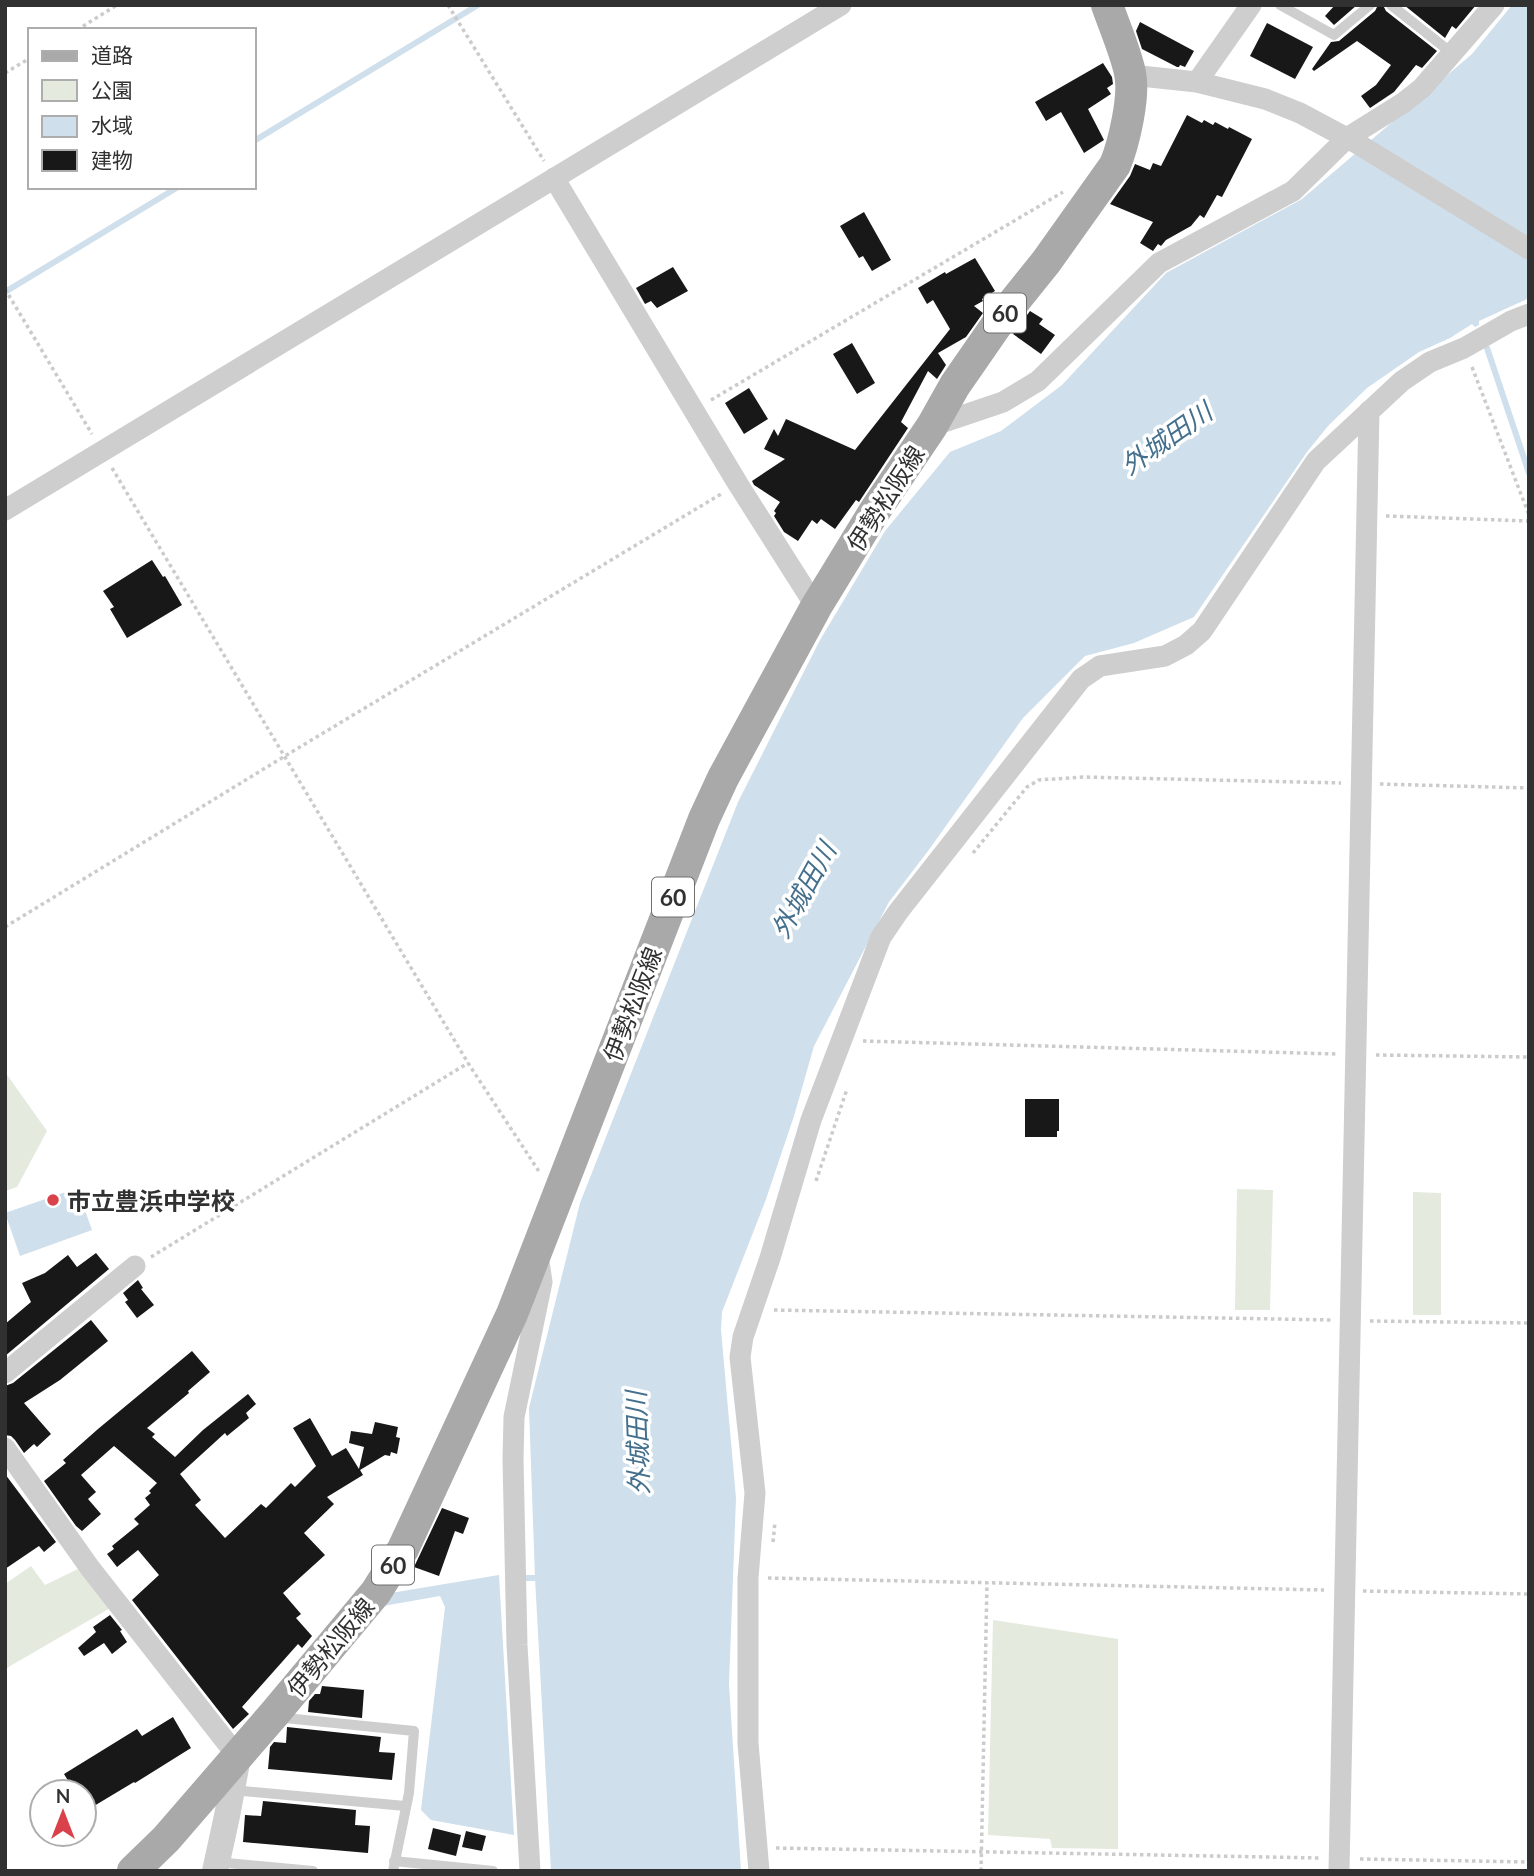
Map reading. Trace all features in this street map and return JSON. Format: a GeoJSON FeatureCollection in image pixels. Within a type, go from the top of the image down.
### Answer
{"type":"FeatureCollection","features":[{"type":"Feature","properties":{"kind":"main road","name":"伊勢松阪線"},"geometry":{"type":"LineString","coordinates":[[134,1871],[238,1757],[376,1592],[402,1549],[512,1314],[704,819],[723,778],[816,607],[874,512],[1005,313],[1046,262],[1115,165],[1127,121],[1131,75],[1107,5]]}},
{"type":"Feature","properties":{"kind":"street"},"geometry":{"type":"LineString","coordinates":[[5,510],[841,5]]}},
{"type":"Feature","properties":{"kind":"street"},"geometry":{"type":"LineString","coordinates":[[1197,82],[1251,5]]}},
{"type":"Feature","properties":{"kind":"street"},"geometry":{"type":"LineString","coordinates":[[932,426],[1003,402],[1038,381],[1159,263],[1293,191],[1422,88],[1494,5]]}},
{"type":"Feature","properties":{"kind":"street"},"geometry":{"type":"LineString","coordinates":[[1131,75],[1197,82],[1265,99],[1300,113],[1353,141],[1529,248]]}},
{"type":"Feature","properties":{"kind":"street"},"geometry":{"type":"LineString","coordinates":[[554,178],[738,484],[816,607]]}},
{"type":"Feature","properties":{"kind":"street"},"geometry":{"type":"LineString","coordinates":[[759,1871],[748,1742],[748,1578],[755,1493],[740,1357],[743,1337],[770,1258],[811,1119],[881,937],[1081,679],[1100,666],[1165,656],[1186,645],[1202,631],[1317,461],[1402,382],[1430,362],[1464,348],[1511,321],[1529,314]]}},
{"type":"Feature","properties":{"kind":"street"},"geometry":{"type":"LineString","coordinates":[[1339,1865],[1369,411]]}},
{"type":"Feature","properties":{"kind":"street"},"geometry":{"type":"LineString","coordinates":[[530,1871],[517,1645],[513,1459],[514,1417],[542,1282],[537,1250]]}},
{"type":"Feature","properties":{"kind":"street"},"geometry":{"type":"LineString","coordinates":[[5,1373],[135,1266]]}},
{"type":"Feature","properties":{"kind":"street"},"geometry":{"type":"LineString","coordinates":[[5,1448],[90,1568],[238,1757],[216,1866]]}},
{"type":"Feature","properties":{"kind":"lane"},"geometry":{"type":"LineString","coordinates":[[1280,5],[1334,35],[1370,5]]}},
{"type":"Feature","properties":{"kind":"lane"},"geometry":{"type":"LineString","coordinates":[[1391,5],[1453,54]]}},
{"type":"Feature","properties":{"kind":"lane"},"geometry":{"type":"LineString","coordinates":[[275,1713],[285,1718],[414,1731],[409,1793],[393,1866],[492,1871]]}},
{"type":"Feature","properties":{"kind":"lane"},"geometry":{"type":"LineString","coordinates":[[232,1790],[405,1807]]}},
{"type":"Feature","properties":{"kind":"lane"},"geometry":{"type":"LineString","coordinates":[[216,1866],[313,1871]]}},
{"type":"Feature","properties":{"kind":"path"},"geometry":{"type":"LineString","coordinates":[[79,28],[117,5]]}},
{"type":"Feature","properties":{"kind":"path"},"geometry":{"type":"LineString","coordinates":[[448,5],[554,178]]}},
{"type":"Feature","properties":{"kind":"path"},"geometry":{"type":"LineString","coordinates":[[5,73],[28,59]]}},
{"type":"Feature","properties":{"kind":"path"},"geometry":{"type":"LineString","coordinates":[[694,410],[1066,191]]}},
{"type":"Feature","properties":{"kind":"path"},"geometry":{"type":"LineString","coordinates":[[5,289],[468,1063],[556,1199]]}},
{"type":"Feature","properties":{"kind":"path"},"geometry":{"type":"LineString","coordinates":[[1464,348],[1529,515]]}},
{"type":"Feature","properties":{"kind":"path"},"geometry":{"type":"LineString","coordinates":[[5,927],[738,484]]}},
{"type":"Feature","properties":{"kind":"path"},"geometry":{"type":"LineString","coordinates":[[1367,515],[1529,521]]}},
{"type":"Feature","properties":{"kind":"path"},"geometry":{"type":"LineString","coordinates":[[966,861],[1027,786],[1039,780],[1083,777],[1529,788]]}},
{"type":"Feature","properties":{"kind":"path"},"geometry":{"type":"LineString","coordinates":[[863,1041],[1529,1057]]}},
{"type":"Feature","properties":{"kind":"path"},"geometry":{"type":"LineString","coordinates":[[135,1266],[468,1063]]}},
{"type":"Feature","properties":{"kind":"path"},"geometry":{"type":"LineString","coordinates":[[816,1182],[850,1079]]}},
{"type":"Feature","properties":{"kind":"path"},"geometry":{"type":"LineString","coordinates":[[774,1310],[1529,1323]]}},
{"type":"Feature","properties":{"kind":"path"},"geometry":{"type":"LineString","coordinates":[[748,1578],[1529,1594]]}},
{"type":"Feature","properties":{"kind":"path"},"geometry":{"type":"LineString","coordinates":[[981,1871],[987,1583]]}},
{"type":"Feature","properties":{"kind":"path"},"geometry":{"type":"LineString","coordinates":[[756,1847],[1339,1865],[1529,1862]]}},
{"type":"Feature","properties":{"kind":"green space"},"geometry":{"type":"Polygon","coordinates":[[[5,1072],[47,1131],[17,1187],[5,1191],[5,1072]]]}},
{"type":"Feature","properties":{"kind":"green space"},"geometry":{"type":"Polygon","coordinates":[[[1237,1189],[1273,1190],[1270,1310],[1235,1310],[1237,1189]]]}},
{"type":"Feature","properties":{"kind":"green space"},"geometry":{"type":"Polygon","coordinates":[[[1413,1192],[1441,1193],[1441,1315],[1413,1315],[1413,1192]]]}},
{"type":"Feature","properties":{"kind":"green space"},"geometry":{"type":"Polygon","coordinates":[[[31,1566],[45,1585],[82,1567],[112,1607],[5,1669],[5,1584],[31,1566]]]}},
{"type":"Feature","properties":{"kind":"green space"},"geometry":{"type":"Polygon","coordinates":[[[993,1620],[1118,1639],[1118,1849],[1052,1848],[1050,1839],[988,1835],[993,1620]]]}},
{"type":"Feature","properties":{"kind":"water","name":"外城田川"},"geometry":{"type":"Polygon","coordinates":[[[1512,5],[1529,5],[1529,298],[1479,321],[1479,325],[1475,327],[1472,324],[1450,338],[1419,352],[1367,388],[1328,426],[1307,452],[1194,617],[1134,643],[1085,656],[1023,718],[889,902],[814,1046],[765,1202],[722,1312],[721,1330],[736,1498],[729,1684],[741,1871],[551,1871],[529,1408],[580,1203],[738,802],[820,640],[885,531],[950,452],[1001,431],[1062,385],[1166,273],[1302,199],[1472,54],[1512,5]]]}},
{"type":"Feature","properties":{"kind":"water"},"geometry":{"type":"Polygon","coordinates":[[[77,1188],[92,1230],[20,1256],[5,1213],[77,1188]]]}},
{"type":"Feature","properties":{"kind":"water"},"geometry":{"type":"Polygon","coordinates":[[[499,1575],[514,1835],[431,1820],[421,1810],[445,1607],[440,1596],[383,1606],[391,1593],[499,1575]]]}},
{"type":"Feature","properties":{"kind":"building"},"geometry":{"type":"Polygon","coordinates":[[[1335,5],[1357,5],[1334,25],[1325,16],[1335,5]]]}},
{"type":"Feature","properties":{"kind":"building"},"geometry":{"type":"Polygon","coordinates":[[[1378,5],[1383,5],[1386,11],[1437,51],[1422,68],[1416,65],[1394,92],[1370,108],[1361,96],[1376,85],[1391,65],[1357,41],[1314,71],[1312,69],[1331,42],[1339,41],[1375,11],[1378,5]]]}},
{"type":"Feature","properties":{"kind":"building"},"geometry":{"type":"Polygon","coordinates":[[[1404,5],[1476,5],[1456,29],[1452,26],[1445,38],[1404,5]]]}},
{"type":"Feature","properties":{"kind":"building"},"geometry":{"type":"Polygon","coordinates":[[[1140,22],[1194,51],[1185,67],[1177,67],[1142,49],[1136,31],[1140,22]]]}},
{"type":"Feature","properties":{"kind":"building"},"geometry":{"type":"Polygon","coordinates":[[[1267,23],[1313,47],[1295,79],[1250,56],[1267,23]]]}},
{"type":"Feature","properties":{"kind":"building"},"geometry":{"type":"Polygon","coordinates":[[[1103,63],[1112,77],[1113,84],[1107,88],[1111,94],[1088,109],[1104,140],[1084,153],[1061,112],[1046,121],[1035,102],[1103,63]]]}},
{"type":"Feature","properties":{"kind":"building"},"geometry":{"type":"Polygon","coordinates":[[[1187,115],[1202,123],[1204,120],[1213,125],[1215,122],[1228,129],[1229,127],[1252,139],[1222,197],[1217,195],[1204,218],[1200,215],[1191,226],[1166,240],[1161,246],[1158,244],[1153,251],[1140,243],[1153,222],[1110,204],[1130,176],[1135,164],[1150,170],[1153,163],[1161,166],[1187,115]]]}},
{"type":"Feature","properties":{"kind":"building"},"geometry":{"type":"Polygon","coordinates":[[[864,212],[891,260],[872,271],[863,256],[859,258],[840,226],[864,212]]]}},
{"type":"Feature","properties":{"kind":"building"},"geometry":{"type":"Polygon","coordinates":[[[975,258],[995,291],[974,306],[983,313],[966,337],[938,353],[946,365],[937,379],[928,371],[901,422],[908,428],[859,502],[856,500],[835,529],[821,519],[817,524],[812,520],[798,541],[784,532],[774,516],[780,502],[752,481],[785,459],[764,449],[774,429],[778,436],[786,419],[855,450],[950,329],[933,300],[927,304],[918,288],[975,258]]]}},
{"type":"Feature","properties":{"kind":"building"},"geometry":{"type":"Polygon","coordinates":[[[673,267],[688,291],[657,308],[651,301],[645,304],[636,288],[673,267]]]}},
{"type":"Feature","properties":{"kind":"building"},"geometry":{"type":"Polygon","coordinates":[[[1030,311],[1043,319],[1039,324],[1055,335],[1041,354],[1013,334],[1030,311]]]}},
{"type":"Feature","properties":{"kind":"building"},"geometry":{"type":"Polygon","coordinates":[[[852,343],[875,383],[857,394],[833,354],[852,343]]]}},
{"type":"Feature","properties":{"kind":"building"},"geometry":{"type":"Polygon","coordinates":[[[749,388],[768,419],[744,434],[725,403],[749,388]]]}},
{"type":"Feature","properties":{"kind":"building"},"geometry":{"type":"Polygon","coordinates":[[[152,560],[182,605],[127,638],[110,609],[114,607],[103,591],[152,560]]]}},
{"type":"Feature","properties":{"kind":"building"},"geometry":{"type":"Polygon","coordinates":[[[1025,1099],[1059,1099],[1057,1137],[1025,1137],[1025,1099]]]}},
{"type":"Feature","properties":{"kind":"building"},"geometry":{"type":"Polygon","coordinates":[[[96,1253],[109,1269],[5,1356],[5,1324],[31,1302],[22,1283],[45,1273],[68,1255],[77,1267],[96,1253]]]}},
{"type":"Feature","properties":{"kind":"building"},"geometry":{"type":"Polygon","coordinates":[[[138,1280],[143,1288],[141,1289],[154,1305],[137,1318],[125,1302],[128,1300],[123,1293],[138,1280]]]}},
{"type":"Feature","properties":{"kind":"building"},"geometry":{"type":"Polygon","coordinates":[[[91,1320],[108,1341],[60,1380],[24,1403],[51,1434],[37,1447],[34,1444],[24,1453],[11,1436],[5,1435],[5,1386],[13,1383],[91,1320]]]}},
{"type":"Feature","properties":{"kind":"building"},"geometry":{"type":"Polygon","coordinates":[[[192,1351],[210,1372],[147,1428],[155,1434],[152,1437],[175,1457],[203,1430],[248,1394],[256,1404],[246,1413],[249,1418],[227,1436],[225,1433],[180,1474],[201,1500],[195,1505],[225,1538],[261,1504],[266,1508],[291,1483],[295,1487],[316,1466],[293,1428],[310,1418],[332,1456],[346,1448],[359,1469],[364,1447],[349,1443],[351,1431],[372,1434],[375,1422],[398,1427],[396,1437],[400,1438],[397,1454],[391,1452],[390,1456],[385,1455],[360,1470],[363,1475],[327,1497],[334,1504],[304,1533],[325,1555],[283,1593],[301,1614],[296,1618],[312,1636],[302,1648],[298,1644],[242,1707],[249,1714],[233,1729],[132,1600],[159,1575],[138,1550],[117,1567],[107,1554],[114,1549],[112,1546],[139,1524],[134,1519],[150,1505],[145,1498],[157,1483],[114,1446],[81,1475],[96,1492],[88,1499],[101,1514],[82,1531],[44,1481],[66,1463],[63,1460],[98,1429],[192,1351]]]}},
{"type":"Feature","properties":{"kind":"building"},"geometry":{"type":"Polygon","coordinates":[[[5,1474],[56,1542],[44,1552],[39,1546],[5,1569],[5,1474]]]}},
{"type":"Feature","properties":{"kind":"building"},"geometry":{"type":"Polygon","coordinates":[[[442,1508],[469,1518],[463,1534],[455,1531],[439,1576],[414,1567],[442,1508]]]}},
{"type":"Feature","properties":{"kind":"building"},"geometry":{"type":"Polygon","coordinates":[[[110,1615],[122,1630],[120,1631],[127,1642],[112,1654],[104,1643],[84,1656],[78,1648],[96,1632],[93,1627],[110,1615]]]}},
{"type":"Feature","properties":{"kind":"building"},"geometry":{"type":"Polygon","coordinates":[[[322,1686],[364,1690],[362,1718],[308,1712],[309,1701],[315,1694],[320,1694],[322,1686]]]}},
{"type":"Feature","properties":{"kind":"building"},"geometry":{"type":"Polygon","coordinates":[[[173,1717],[191,1748],[98,1804],[98,1778],[66,1778],[64,1774],[137,1729],[142,1736],[173,1717]]]}},
{"type":"Feature","properties":{"kind":"building"},"geometry":{"type":"Polygon","coordinates":[[[287,1727],[381,1737],[379,1752],[395,1753],[392,1780],[268,1769],[270,1747],[274,1742],[286,1743],[287,1727]]]}},
{"type":"Feature","properties":{"kind":"building"},"geometry":{"type":"Polygon","coordinates":[[[263,1801],[356,1810],[355,1825],[370,1826],[368,1853],[243,1842],[245,1815],[261,1816],[263,1801]]]}},
{"type":"Feature","properties":{"kind":"building"},"geometry":{"type":"Polygon","coordinates":[[[433,1828],[461,1835],[456,1856],[428,1849],[433,1828]]]}},
{"type":"Feature","properties":{"kind":"building"},"geometry":{"type":"Polygon","coordinates":[[[466,1831],[486,1836],[482,1851],[462,1847],[466,1831]]]}},
{"type":"Feature","properties":{"kind":"waterway"},"geometry":{"type":"LineString","coordinates":[[256,140],[478,5]]}},
{"type":"Feature","properties":{"kind":"waterway"},"geometry":{"type":"LineString","coordinates":[[5,292],[175,189]]}},
{"type":"Feature","properties":{"kind":"waterway"},"geometry":{"type":"LineString","coordinates":[[1487,348],[1529,473]]}},
{"type":"Feature","properties":{"kind":"waterway"},"geometry":{"type":"LineString","coordinates":[[525,1578],[535,1578]]}},
{"type":"Feature","properties":{"kind":"place","name":"市立豊浜中学校"},"geometry":{"type":"Point","coordinates":[53,1200]}}]}
